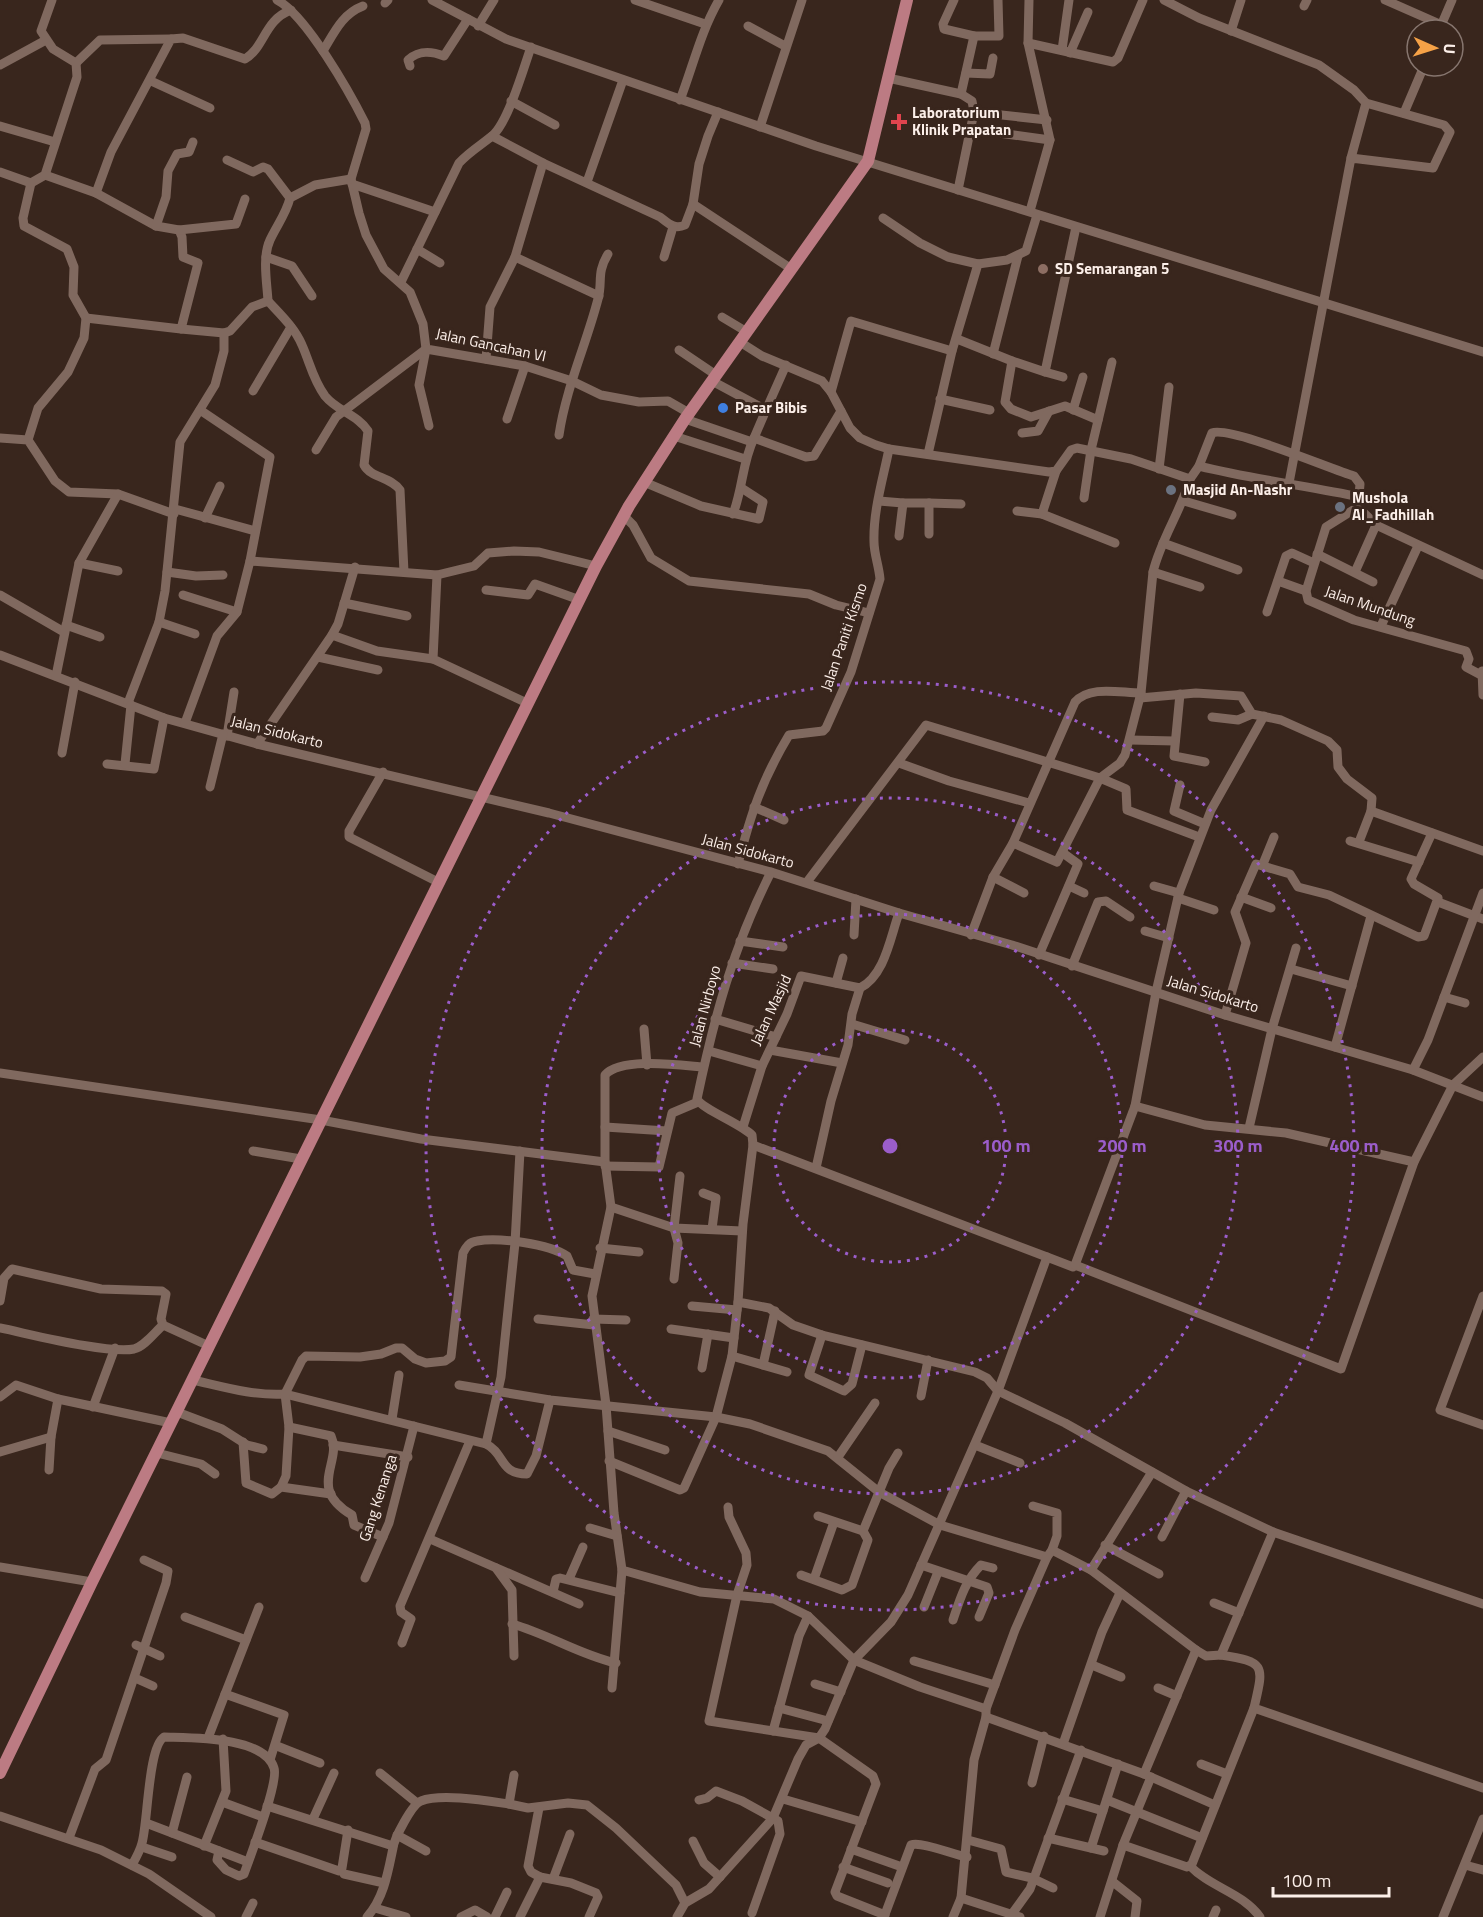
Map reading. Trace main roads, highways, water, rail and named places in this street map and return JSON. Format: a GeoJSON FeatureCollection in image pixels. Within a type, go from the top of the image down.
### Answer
{"type":"FeatureCollection","features":[{"type":"Feature","properties":{"kind":"main road"},"geometry":{"type":"LineString","coordinates":[[0,1773],[92,1582],[484,797],[527,703],[596,566],[644,482],[687,416],[868,161],[907,0]]}},
{"type":"Feature","properties":{"kind":"place","name":"Laboratorium Klinik Prapatan"},"geometry":{"type":"Point","coordinates":[899,122]}},
{"type":"Feature","properties":{"kind":"place","name":"SD Semarangan 5"},"geometry":{"type":"Point","coordinates":[1043,269]}},
{"type":"Feature","properties":{"kind":"place","name":"Pasar Bibis"},"geometry":{"type":"Point","coordinates":[723,408]}},
{"type":"Feature","properties":{"kind":"place","name":"Masjid An-Nashr"},"geometry":{"type":"Point","coordinates":[1171,490]}},
{"type":"Feature","properties":{"kind":"place","name":"Mushola Al_Fadhillah"},"geometry":{"type":"Point","coordinates":[1340,507]}}]}
